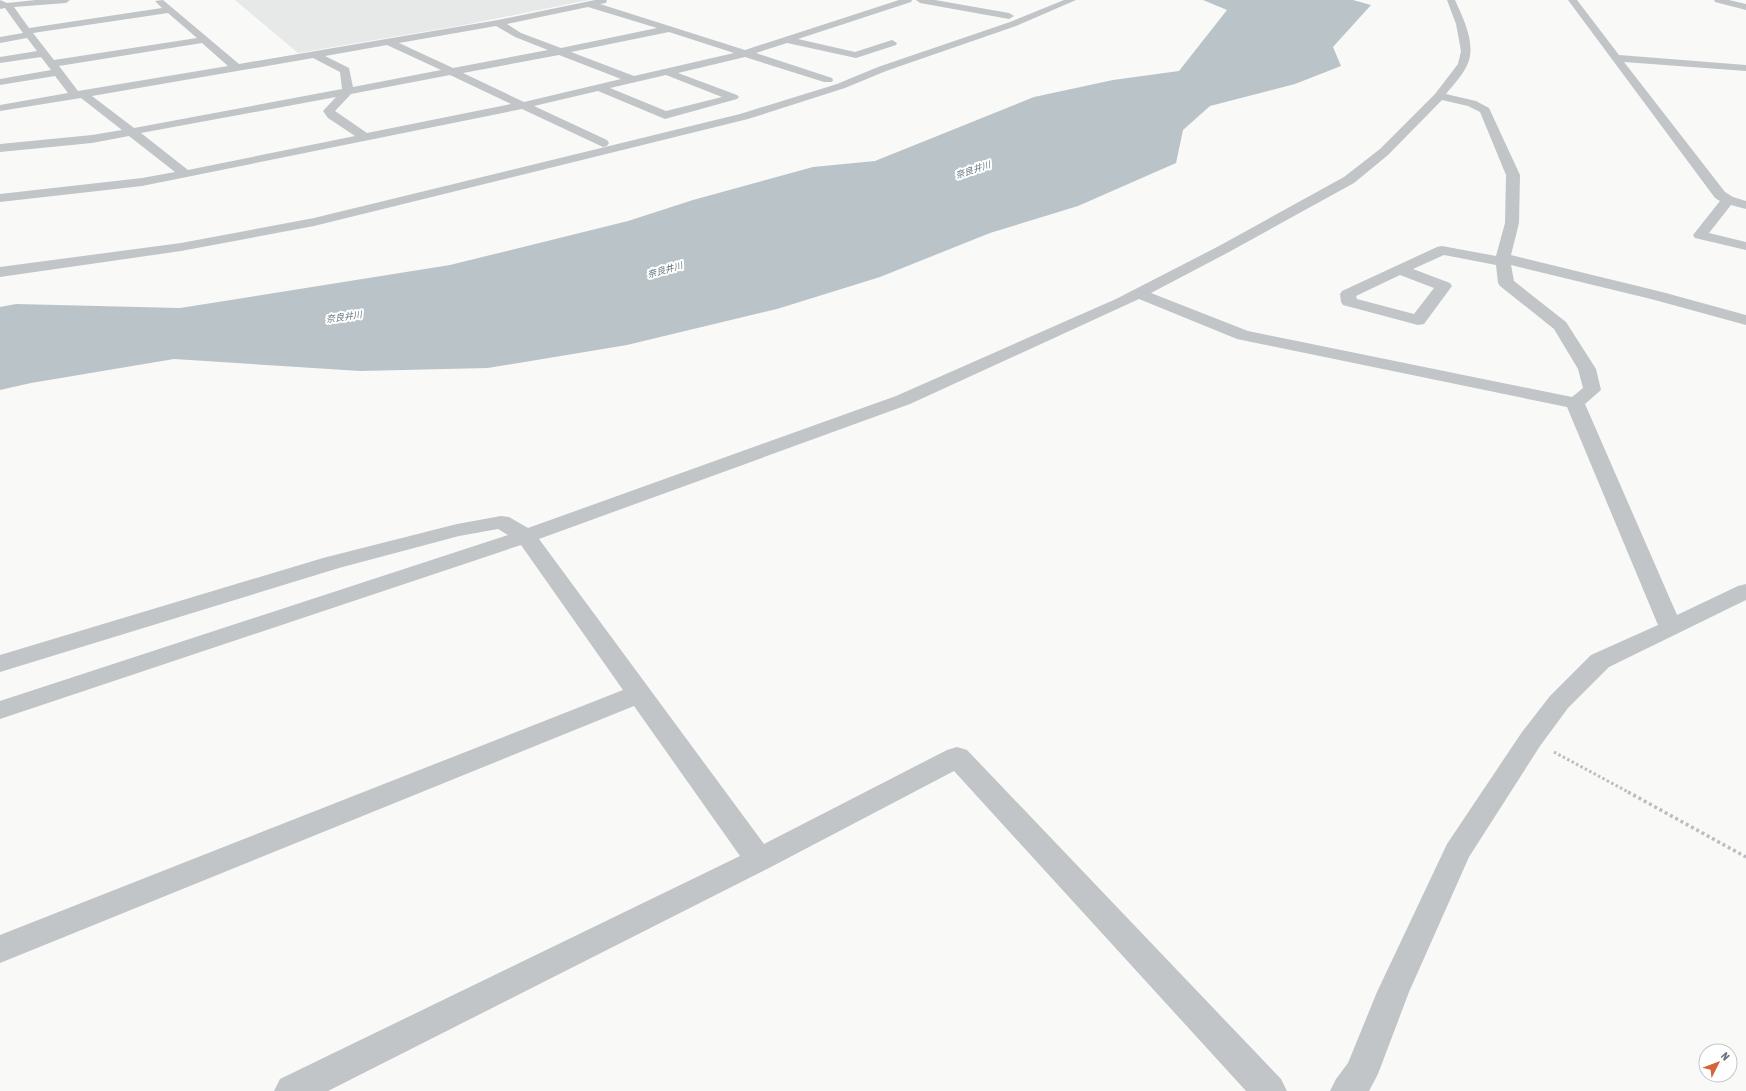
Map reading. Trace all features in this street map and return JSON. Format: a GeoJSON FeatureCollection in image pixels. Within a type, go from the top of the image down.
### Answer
{"type":"FeatureCollection","features":[{"type":"Feature","properties":{"kind":"street"},"geometry":{"type":"LineString","coordinates":[[23,4],[52,0]]}},
{"type":"Feature","properties":{"kind":"street"},"geometry":{"type":"LineString","coordinates":[[3,5],[66,0]]}},
{"type":"Feature","properties":{"kind":"street"},"geometry":{"type":"LineString","coordinates":[[158,0],[236,67]]}},
{"type":"Feature","properties":{"kind":"street"},"geometry":{"type":"LineString","coordinates":[[0,108],[498,23],[606,0]]}},
{"type":"Feature","properties":{"kind":"street"},"geometry":{"type":"LineString","coordinates":[[0,198],[142,182],[524,105],[744,54],[908,0]]}},
{"type":"Feature","properties":{"kind":"street"},"geometry":{"type":"LineString","coordinates":[[920,0],[1009,16]]}},
{"type":"Feature","properties":{"kind":"street"},"geometry":{"type":"LineString","coordinates":[[987,25],[1054,0]]}},
{"type":"Feature","properties":{"kind":"street"},"geometry":{"type":"LineString","coordinates":[[0,272],[181,248],[314,222],[744,117],[841,86],[882,69],[1013,24],[1072,0]]}},
{"type":"Feature","properties":{"kind":"street"},"geometry":{"type":"LineString","coordinates":[[0,710],[526,536],[903,400],[1139,293],[1224,249],[1349,180],[1384,152],[1439,96],[1463,64],[1466,51],[1461,24],[1451,0]]}},
{"type":"Feature","properties":{"kind":"street"},"geometry":{"type":"LineString","coordinates":[[1572,0],[1720,196],[1746,205]]}},
{"type":"Feature","properties":{"kind":"street"},"geometry":{"type":"LineString","coordinates":[[1718,0],[1746,7]]}},
{"type":"Feature","properties":{"kind":"street"},"geometry":{"type":"LineString","coordinates":[[589,4],[828,80]]}},
{"type":"Feature","properties":{"kind":"street"},"geometry":{"type":"LineString","coordinates":[[3,5],[19,19],[54,68],[79,94],[186,174]]}},
{"type":"Feature","properties":{"kind":"street"},"geometry":{"type":"LineString","coordinates":[[0,40],[29,33],[170,10]]}},
{"type":"Feature","properties":{"kind":"street"},"geometry":{"type":"LineString","coordinates":[[6,21],[19,19]]}},
{"type":"Feature","properties":{"kind":"street"},"geometry":{"type":"LineString","coordinates":[[498,23],[518,35],[633,80]]}},
{"type":"Feature","properties":{"kind":"street"},"geometry":{"type":"LineString","coordinates":[[0,148],[92,139],[348,90],[453,72],[668,29]]}},
{"type":"Feature","properties":{"kind":"street"},"geometry":{"type":"LineString","coordinates":[[786,39],[856,55],[892,43]]}},
{"type":"Feature","properties":{"kind":"street"},"geometry":{"type":"LineString","coordinates":[[0,82],[54,68],[204,40]]}},
{"type":"Feature","properties":{"kind":"street"},"geometry":{"type":"LineString","coordinates":[[389,42],[604,143]]}},
{"type":"Feature","properties":{"kind":"street"},"geometry":{"type":"LineString","coordinates":[[0,60],[44,53]]}},
{"type":"Feature","properties":{"kind":"street"},"geometry":{"type":"LineString","coordinates":[[314,54],[345,70],[348,90]]}},
{"type":"Feature","properties":{"kind":"street"},"geometry":{"type":"LineString","coordinates":[[1616,58],[1746,68]]}},
{"type":"Feature","properties":{"kind":"street"},"geometry":{"type":"LineString","coordinates":[[600,88],[665,115],[732,98],[667,72]]}},
{"type":"Feature","properties":{"kind":"street"},"geometry":{"type":"LineString","coordinates":[[348,90],[329,111],[332,116],[366,138]]}},
{"type":"Feature","properties":{"kind":"street"},"geometry":{"type":"LineString","coordinates":[[1139,293],[1153,300],[1243,335],[1575,403],[1592,390],[1587,369],[1560,326],[1506,283],[1503,260],[1512,222],[1513,176],[1485,110],[1472,102],[1439,96]]}},
{"type":"Feature","properties":{"kind":"street"},"geometry":{"type":"LineString","coordinates":[[1728,200],[1700,235],[1746,246]]}},
{"type":"Feature","properties":{"kind":"street"},"geometry":{"type":"LineString","coordinates":[[1400,270],[1444,286],[1418,320],[1349,302],[1348,294],[1442,250],[1503,260],[1656,295],[1746,320]]}},
{"type":"Feature","properties":{"kind":"street"},"geometry":{"type":"LineString","coordinates":[[1575,403],[1670,628]]}},
{"type":"Feature","properties":{"kind":"street"},"geometry":{"type":"LineString","coordinates":[[0,664],[331,563],[457,530],[501,522],[526,536],[759,860]]}},
{"type":"Feature","properties":{"kind":"street"},"geometry":{"type":"LineString","coordinates":[[1348,1091],[1361,1074],[1393,992],[1457,852],[1531,739],[1559,702],[1600,661],[1746,590]]}},
{"type":"Feature","properties":{"kind":"street"},"geometry":{"type":"LineString","coordinates":[[0,949],[639,694]]}},
{"type":"Feature","properties":{"kind":"street"},"geometry":{"type":"LineString","coordinates":[[292,1091],[759,860],[957,758],[1269,1091]]}},
{"type":"Feature","properties":{"kind":"path"},"geometry":{"type":"LineString","coordinates":[[1531,739],[1746,857]]}},
{"type":"Feature","properties":{"kind":"shaded area"},"geometry":{"type":"Polygon","coordinates":[[[235,0],[589,0],[464,25],[298,53],[235,0]]]}},
{"type":"Feature","properties":{"kind":"water","name":"奈良井川"},"geometry":{"type":"Polygon","coordinates":[[[1203,0],[1353,0],[1371,5],[1333,47],[1341,66],[1295,84],[1210,106],[1183,130],[1176,163],[1078,206],[990,233],[880,277],[777,309],[627,345],[488,368],[360,371],[174,359],[31,383],[0,390],[0,307],[16,304],[180,308],[450,265],[628,221],[693,200],[813,167],[875,161],[1034,97],[1113,80],[1179,71],[1227,10],[1203,0]]]}}]}
